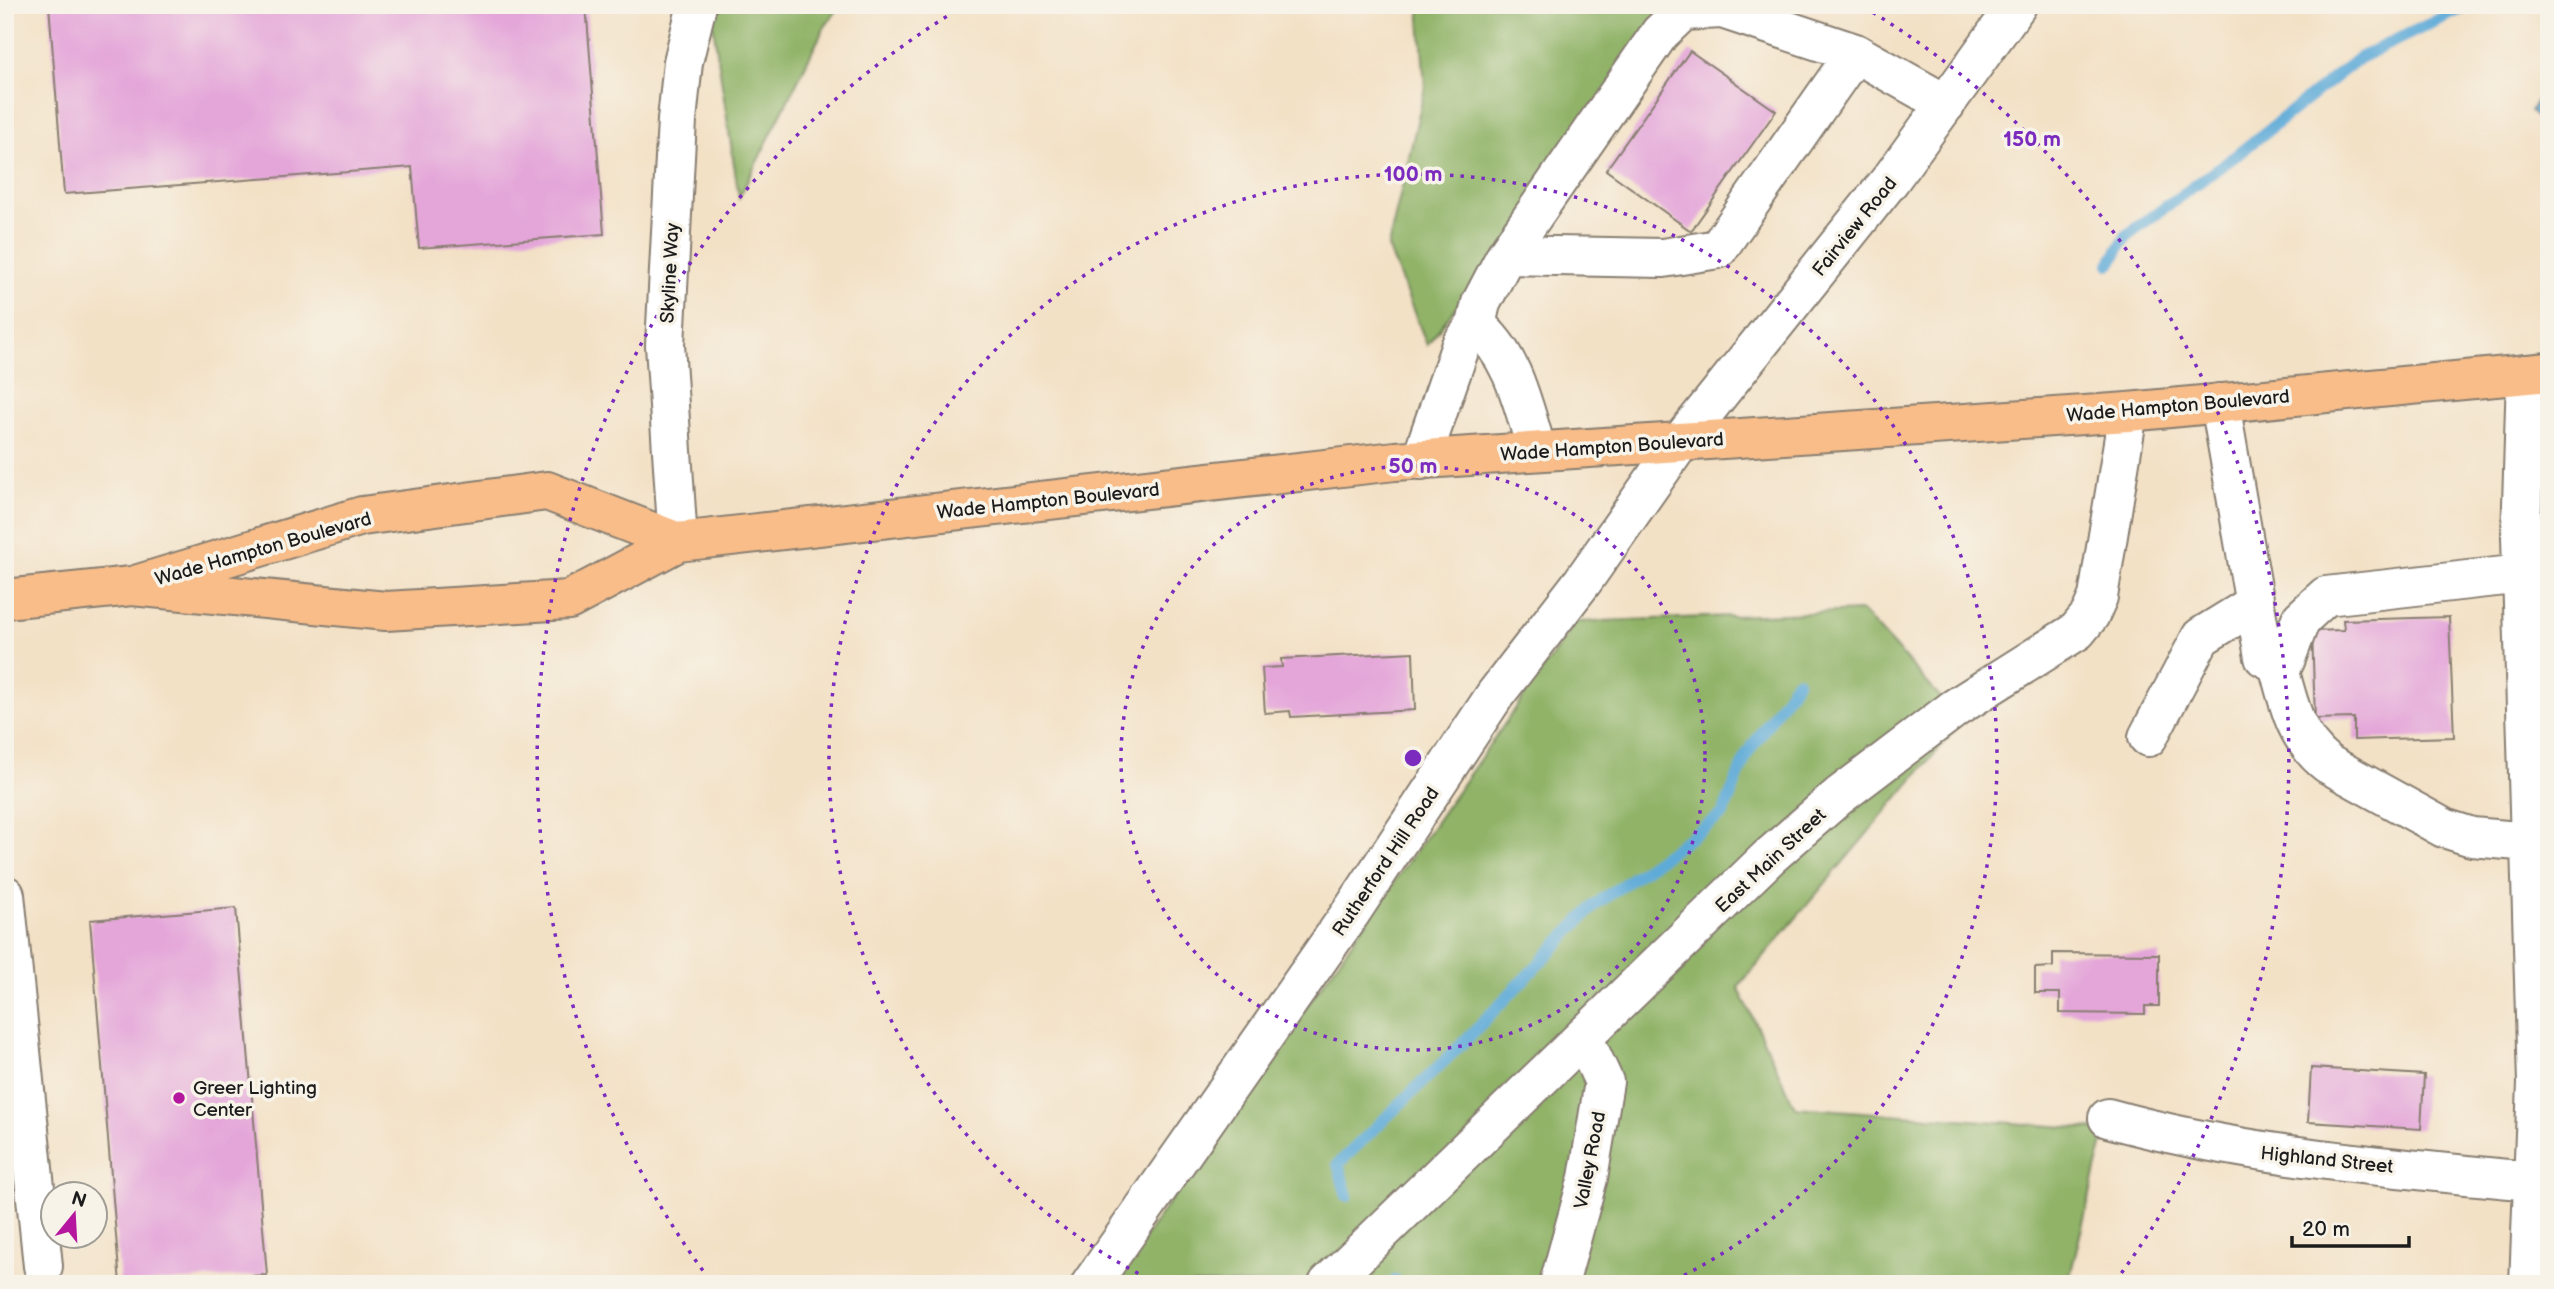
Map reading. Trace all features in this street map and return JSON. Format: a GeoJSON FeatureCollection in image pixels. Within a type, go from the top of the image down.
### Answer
{"type":"FeatureCollection","features":[{"type":"Feature","properties":{"kind":"main road","name":"Wade Hampton Boulevard"},"geometry":{"type":"LineString","coordinates":[[132,586],[386,611],[569,600],[678,542],[1421,460],[1682,440],[2128,412],[2538,373]]}},
{"type":"Feature","properties":{"kind":"main road","name":"Wade Hampton Boulevard"},"geometry":{"type":"LineString","coordinates":[[5,599],[132,586],[362,516],[547,491],[678,542]]}},
{"type":"Feature","properties":{"kind":"street","name":"Skyline Way"},"geometry":{"type":"LineString","coordinates":[[678,542],[666,345],[677,120],[683,62],[697,5]]}},
{"type":"Feature","properties":{"kind":"street","name":"Fairview Road"},"geometry":{"type":"LineString","coordinates":[[1682,440],[1892,179],[2017,5]]}},
{"type":"Feature","properties":{"kind":"street"},"geometry":{"type":"LineString","coordinates":[[1421,460],[1461,345],[1476,325],[1481,303],[1506,255],[1660,33],[1683,11],[1722,9],[1855,53],[1946,104]]}},
{"type":"Feature","properties":{"kind":"street"},"geometry":{"type":"LineString","coordinates":[[1506,255],[1663,258],[1718,249],[1855,53]]}},
{"type":"Feature","properties":{"kind":"street"},"geometry":{"type":"LineString","coordinates":[[1476,325],[1491,337],[1511,368],[1537,451]]}},
{"type":"Feature","properties":{"kind":"street"},"geometry":{"type":"LineString","coordinates":[[2529,1284],[2541,1182],[2522,574],[2538,373]]}},
{"type":"Feature","properties":{"kind":"street"},"geometry":{"type":"LineString","coordinates":[[2220,402],[2253,606],[2264,657],[2278,664],[2294,722],[2311,751],[2328,764],[2444,828],[2472,837],[2530,842]]}},
{"type":"Feature","properties":{"kind":"street","name":"East Main Street"},"geometry":{"type":"LineString","coordinates":[[1328,1284],[1769,858],[1839,796],[1955,708],[2077,631],[2090,615],[2098,597],[2128,412]]}},
{"type":"Feature","properties":{"kind":"street","name":"Rutherford Hill Road"},"geometry":{"type":"LineString","coordinates":[[1091,1284],[1352,911],[1495,695],[1583,581],[1682,440]]}},
{"type":"Feature","properties":{"kind":"street"},"geometry":{"type":"LineString","coordinates":[[2278,664],[2285,661],[2301,619],[2326,596],[2522,574]]}},
{"type":"Feature","properties":{"kind":"street"},"geometry":{"type":"LineString","coordinates":[[2148,737],[2201,637],[2253,606]]}},
{"type":"Feature","properties":{"kind":"street"},"geometry":{"type":"LineString","coordinates":[[5,895],[43,1266]]}},
{"type":"Feature","properties":{"kind":"street","name":"Valley Road"},"geometry":{"type":"LineString","coordinates":[[1559,1284],[1588,1178],[1604,1082],[1584,1039]]}},
{"type":"Feature","properties":{"kind":"street","name":"Highland Street"},"geometry":{"type":"LineString","coordinates":[[2108,1118],[2173,1136],[2237,1149],[2541,1182]]}},
{"type":"Feature","properties":{"kind":"green space"},"geometry":{"type":"Polygon","coordinates":[[[710,5],[841,5],[824,28],[739,198],[710,5]]]}},
{"type":"Feature","properties":{"kind":"green space"},"geometry":{"type":"Polygon","coordinates":[[[1419,5],[1687,5],[1427,345],[1388,247],[1425,88],[1419,5]]]}},
{"type":"Feature","properties":{"kind":"green space"},"geometry":{"type":"Polygon","coordinates":[[[1862,611],[1962,721],[1738,987],[1795,1107],[2106,1130],[2068,1284],[1112,1284],[1576,622],[1862,611]]]}},
{"type":"Feature","properties":{"kind":"water"},"geometry":{"type":"Polygon","coordinates":[[[2549,78],[2549,134],[2530,111],[2549,78]]]}},
{"type":"Feature","properties":{"kind":"building"},"geometry":{"type":"Polygon","coordinates":[[[49,5],[586,5],[604,234],[419,248],[412,167],[64,194],[49,5]]]}},
{"type":"Feature","properties":{"kind":"building"},"geometry":{"type":"Polygon","coordinates":[[[1690,51],[1776,111],[1691,231],[1606,170],[1690,51]]]}},
{"type":"Feature","properties":{"kind":"building"},"geometry":{"type":"Polygon","coordinates":[[[2449,617],[2454,737],[2354,740],[2354,718],[2315,719],[2312,631],[2344,630],[2343,620],[2449,617]]]}},
{"type":"Feature","properties":{"kind":"building"},"geometry":{"type":"Polygon","coordinates":[[[1413,652],[1415,710],[1291,717],[1290,711],[1265,713],[1262,668],[1282,667],[1281,659],[1413,652]]]}},
{"type":"Feature","properties":{"kind":"building","name":"Greer Lighting Center"},"geometry":{"type":"Polygon","coordinates":[[[236,908],[267,1275],[120,1284],[90,920],[236,908]]]}},
{"type":"Feature","properties":{"kind":"building"},"geometry":{"type":"Polygon","coordinates":[[[2053,953],[2159,954],[2159,1006],[2145,1006],[2145,1014],[2060,1013],[2060,993],[2035,993],[2035,968],[2053,967],[2053,953]]]}},
{"type":"Feature","properties":{"kind":"building"},"geometry":{"type":"Polygon","coordinates":[[[2311,1068],[2424,1075],[2421,1129],[2308,1122],[2311,1068]]]}},
{"type":"Feature","properties":{"kind":"waterway"},"geometry":{"type":"LineString","coordinates":[[2110,264],[2127,235],[2238,154],[2359,58],[2469,5]]}},
{"type":"Feature","properties":{"kind":"waterway"},"geometry":{"type":"LineString","coordinates":[[1347,1196],[1338,1164],[1463,1043],[1596,904],[1723,814],[1747,754],[1797,681]]}},
{"type":"Feature","properties":{"kind":"place","name":"Greer Lighting Center"},"geometry":{"type":"Point","coordinates":[179,1098]}}]}
